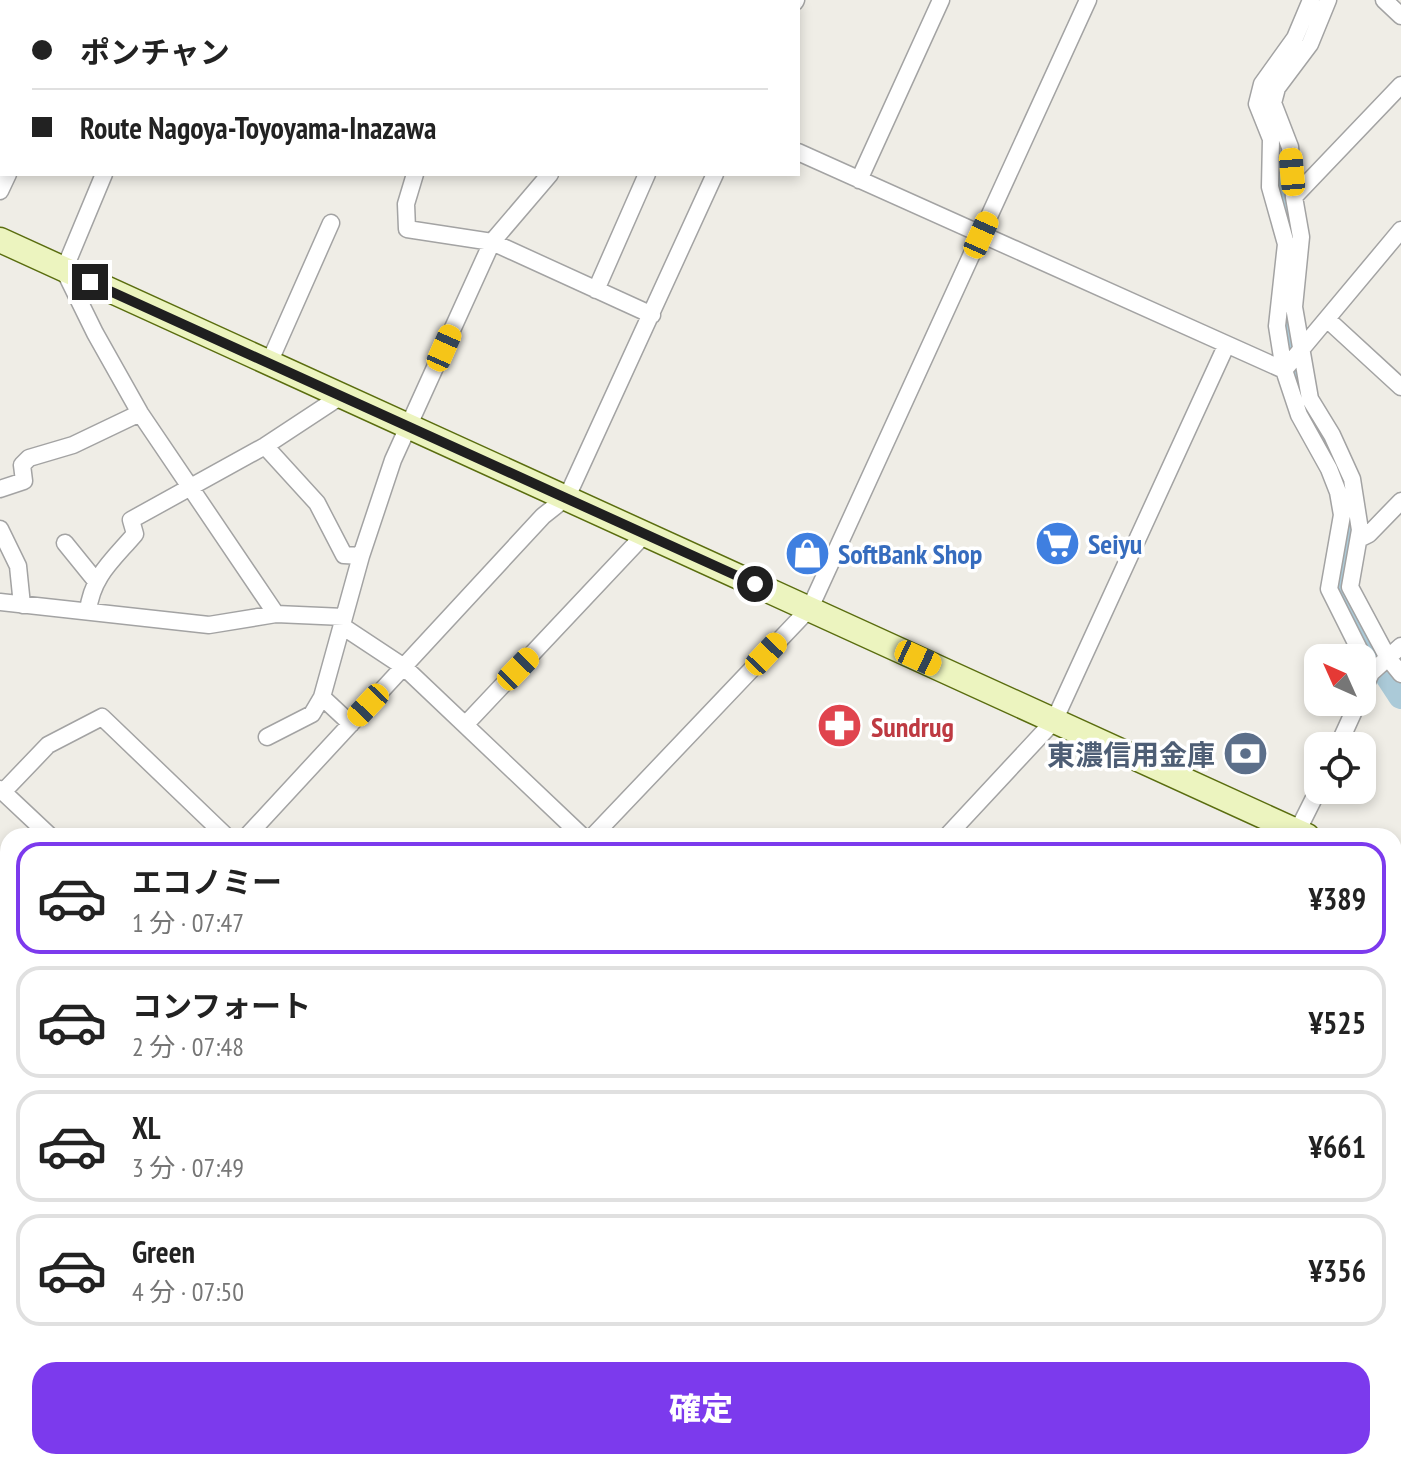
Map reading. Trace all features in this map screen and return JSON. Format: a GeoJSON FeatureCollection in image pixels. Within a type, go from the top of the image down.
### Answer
{"type":"FeatureCollection","features":[{"type":"Feature","properties":{"kind":"main road"},"geometry":{"type":"LineString","coordinates":[[0,240],[1286,828]]}},
{"type":"Feature","properties":{"kind":"street"},"geometry":{"type":"LineString","coordinates":[[859,180],[941,0]]}},
{"type":"Feature","properties":{"kind":"street"},"geometry":{"type":"LineString","coordinates":[[601,828],[810,608],[1088,0]]}},
{"type":"Feature","properties":{"kind":"street"},"geometry":{"type":"LineString","coordinates":[[1311,0],[1295,38],[1262,84],[1257,104],[1271,139],[1270,187],[1286,244],[1277,326],[1310,399],[1332,435],[1352,479],[1360,530],[1350,587],[1384,661]]}},
{"type":"Feature","properties":{"kind":"street"},"geometry":{"type":"LineString","coordinates":[[1328,0],[1310,44],[1277,88],[1273,103],[1290,147],[1301,237],[1294,307],[1293,360],[1299,415],[1329,469],[1338,492],[1342,515],[1329,589],[1384,661],[1401,674]]}},
{"type":"Feature","properties":{"kind":"street"},"geometry":{"type":"LineString","coordinates":[[1384,0],[1401,16]]}},
{"type":"Feature","properties":{"kind":"street"},"geometry":{"type":"LineString","coordinates":[[1294,197],[1401,85]]}},
{"type":"Feature","properties":{"kind":"street"},"geometry":{"type":"LineString","coordinates":[[800,153],[1226,346],[1293,360]]}},
{"type":"Feature","properties":{"kind":"street"},"geometry":{"type":"LineString","coordinates":[[103,176],[64,270],[140,413],[276,614]]}},
{"type":"Feature","properties":{"kind":"street"},"geometry":{"type":"LineString","coordinates":[[414,176],[406,204],[407,229],[492,242],[652,315]]}},
{"type":"Feature","properties":{"kind":"street"},"geometry":{"type":"LineString","coordinates":[[267,737],[312,714],[322,697],[361,556],[393,460],[492,242],[548,176]]}},
{"type":"Feature","properties":{"kind":"street"},"geometry":{"type":"LineString","coordinates":[[596,290],[646,176]]}},
{"type":"Feature","properties":{"kind":"street"},"geometry":{"type":"LineString","coordinates":[[254,828],[543,516],[567,497],[714,176]]}},
{"type":"Feature","properties":{"kind":"street"},"geometry":{"type":"LineString","coordinates":[[269,363],[331,223]]}},
{"type":"Feature","properties":{"kind":"street"},"geometry":{"type":"LineString","coordinates":[[1293,360],[1401,230]]}},
{"type":"Feature","properties":{"kind":"street"},"geometry":{"type":"LineString","coordinates":[[1328,320],[1398,378]]}},
{"type":"Feature","properties":{"kind":"street"},"geometry":{"type":"LineString","coordinates":[[954,828],[1054,721],[1226,346]]}},
{"type":"Feature","properties":{"kind":"street"},"geometry":{"type":"LineString","coordinates":[[88,611],[95,580],[135,534],[131,520],[265,446],[341,396]]}},
{"type":"Feature","properties":{"kind":"street"},"geometry":{"type":"LineString","coordinates":[[0,489],[24,481],[22,465],[29,458],[73,445],[140,413]]}},
{"type":"Feature","properties":{"kind":"street"},"geometry":{"type":"LineString","coordinates":[[265,446],[317,503],[344,555],[361,556]]}},
{"type":"Feature","properties":{"kind":"street"},"geometry":{"type":"LineString","coordinates":[[1359,539],[1369,534],[1401,501]]}},
{"type":"Feature","properties":{"kind":"street"},"geometry":{"type":"LineString","coordinates":[[0,529],[18,566],[22,605]]}},
{"type":"Feature","properties":{"kind":"street"},"geometry":{"type":"LineString","coordinates":[[465,725],[644,535]]}},
{"type":"Feature","properties":{"kind":"street"},"geometry":{"type":"LineString","coordinates":[[65,543],[95,580]]}},
{"type":"Feature","properties":{"kind":"street"},"geometry":{"type":"LineString","coordinates":[[0,602],[209,625],[276,614],[343,622],[404,667],[574,828]]}},
{"type":"Feature","properties":{"kind":"street"},"geometry":{"type":"LineString","coordinates":[[322,697],[351,724]]}},
{"type":"Feature","properties":{"kind":"street"},"geometry":{"type":"LineString","coordinates":[[41,828],[2,791],[48,745],[102,717],[218,828]]}},
{"type":"Feature","properties":{"kind":"street"},"geometry":{"type":"LineString","coordinates":[[1304,828],[1313,804]]}},
{"type":"Feature","properties":{"kind":"waterway"},"geometry":{"type":"LineString","coordinates":[[1268,109],[1274,119],[1281,148],[1281,202],[1292,224],[1295,244],[1287,279],[1289,345],[1303,403],[1344,482],[1350,516],[1340,590],[1369,647],[1401,696]]}},
{"type":"Feature","properties":{"kind":"place","name":"Seiyu"},"geometry":{"type":"Point","coordinates":[1057,543]}},
{"type":"Feature","properties":{"kind":"place","name":"SoftBank Shop"},"geometry":{"type":"Point","coordinates":[807,553]}},
{"type":"Feature","properties":{"kind":"place","name":"Sundrug"},"geometry":{"type":"Point","coordinates":[840,726]}},
{"type":"Feature","properties":{"kind":"place","name":"東濃信用金庫"},"geometry":{"type":"Point","coordinates":[1246,754]}},
{"type":"Feature","properties":{"kind":"route"},"geometry":{"type":"LineString","coordinates":[[90,282],[755,584]]}}]}
